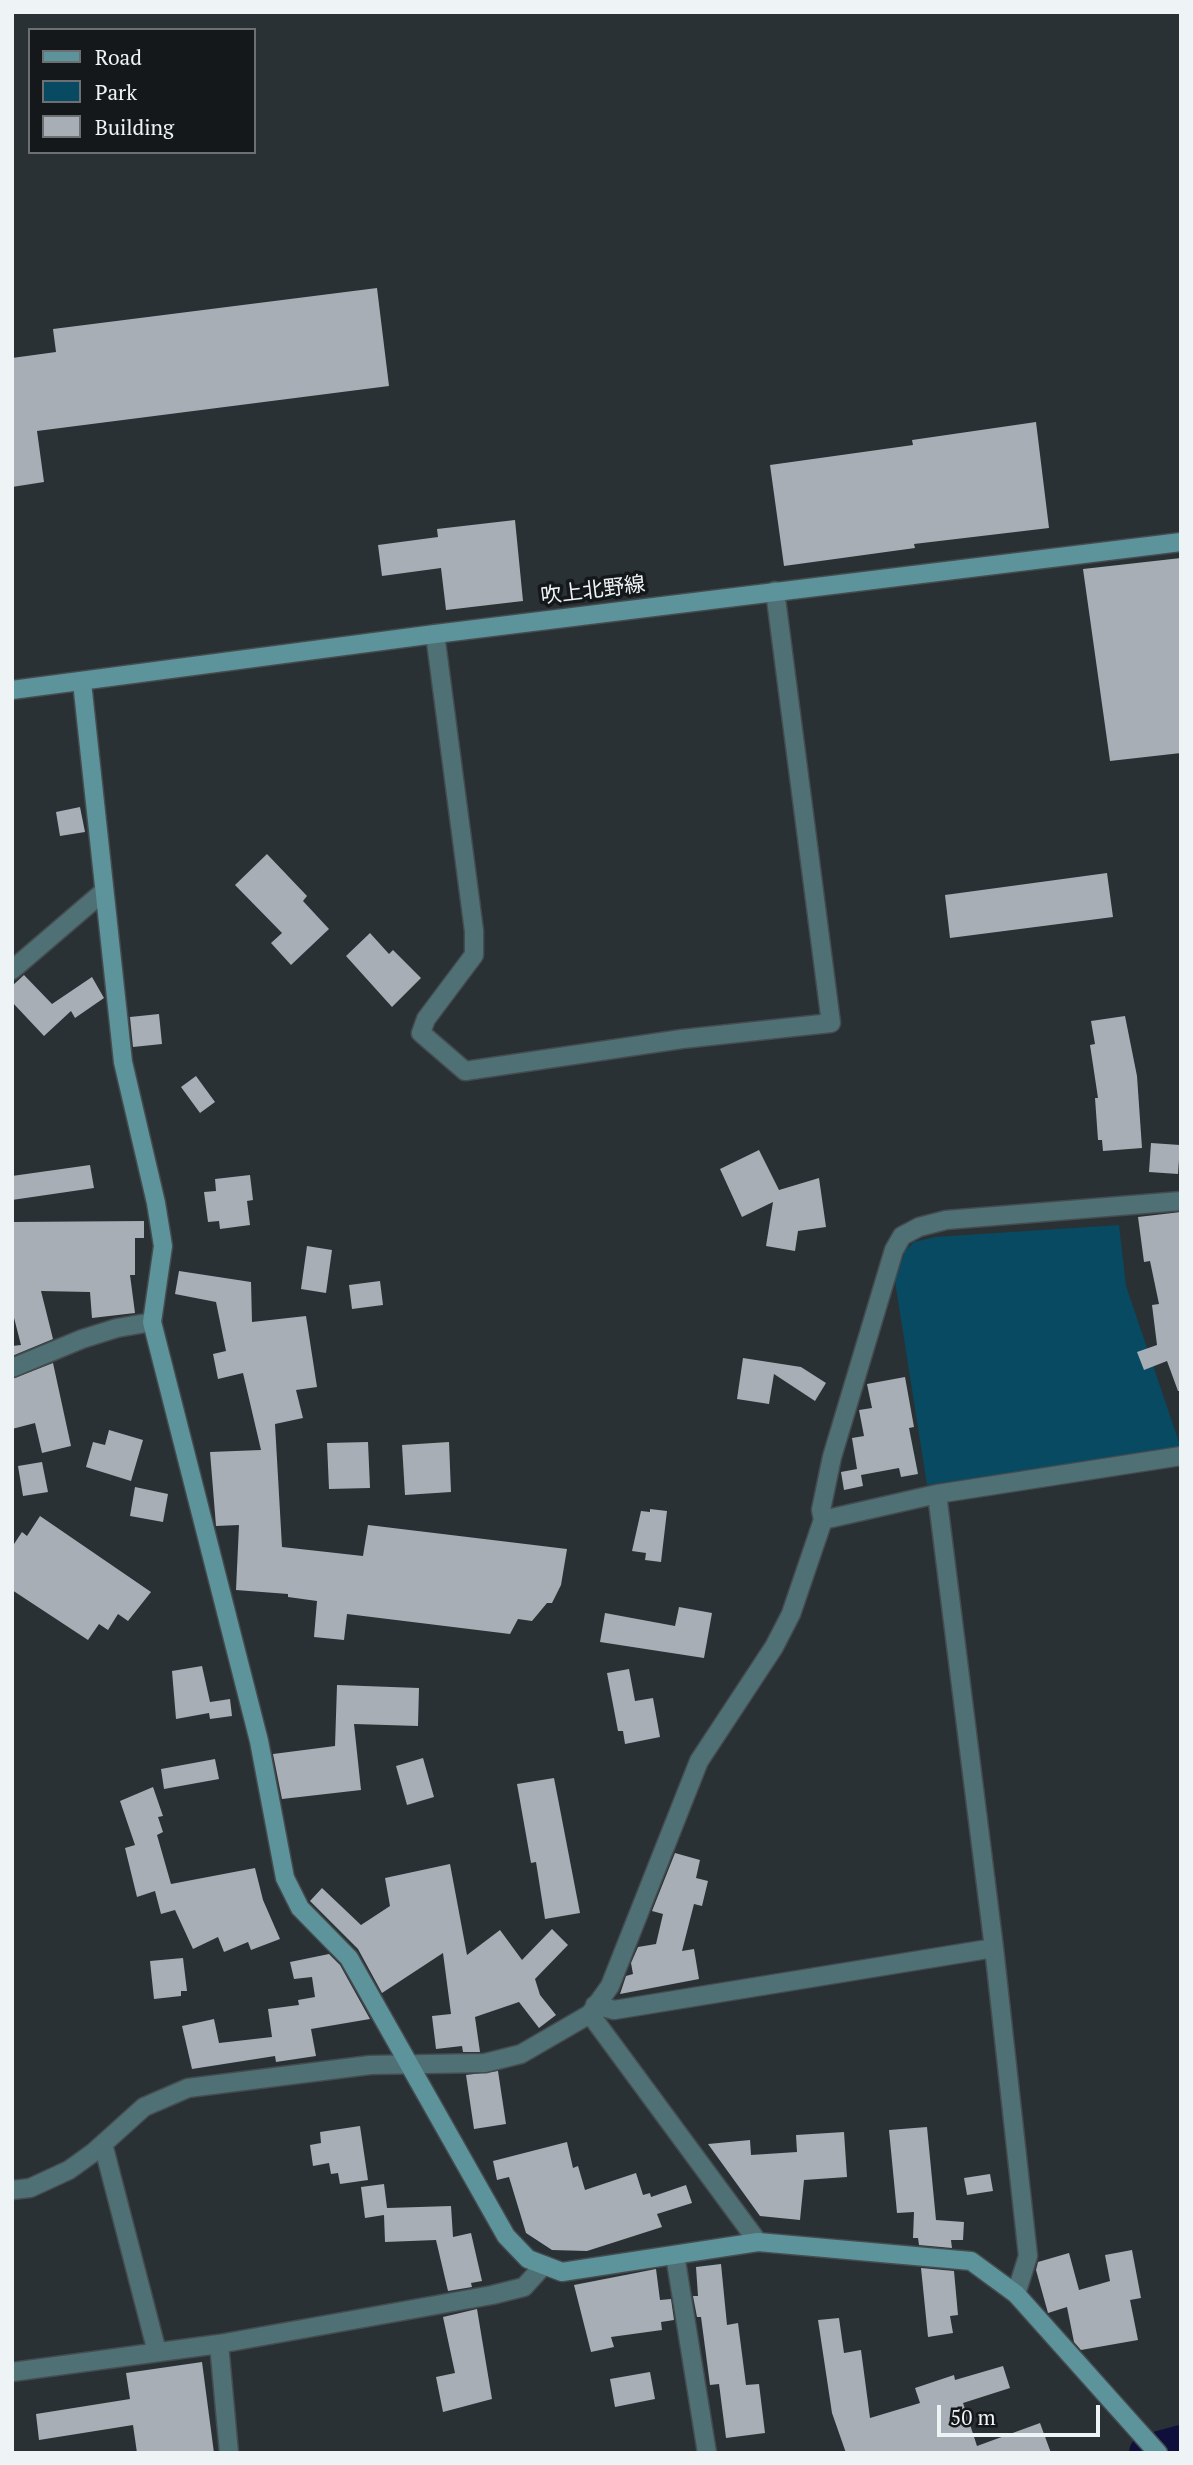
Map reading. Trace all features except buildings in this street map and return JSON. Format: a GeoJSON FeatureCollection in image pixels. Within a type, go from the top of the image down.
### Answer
{"type":"FeatureCollection","features":[{"type":"Feature","properties":{"kind":"street","name":"吹上北野線"},"geometry":{"type":"LineString","coordinates":[[12,690],[435,634],[1181,542]]}},
{"type":"Feature","properties":{"kind":"street"},"geometry":{"type":"LineString","coordinates":[[435,634],[474,930],[474,955],[426,1019],[421,1033],[465,1071],[682,1039],[831,1023],[775,592]]}},
{"type":"Feature","properties":{"kind":"street"},"geometry":{"type":"LineString","coordinates":[[82,682],[123,1062],[156,1203],[163,1246],[152,1322],[259,1741],[285,1878],[300,1908],[349,1958],[506,2236],[528,2259],[562,2272],[758,2242],[971,2261],[1016,2294],[1158,2453]]}},
{"type":"Feature","properties":{"kind":"street"},"geometry":{"type":"LineString","coordinates":[[12,970],[103,892]]}},
{"type":"Feature","properties":{"kind":"street"},"geometry":{"type":"LineString","coordinates":[[12,2190],[30,2188],[69,2170],[144,2108],[188,2088],[370,2065],[485,2063],[521,2054],[593,2010],[610,1986],[699,1761],[774,1647],[791,1614],[823,1520],[821,1510],[832,1457],[894,1250],[902,1236],[919,1227],[946,1220],[1181,1201]]}},
{"type":"Feature","properties":{"kind":"street"},"geometry":{"type":"LineString","coordinates":[[12,1368],[82,1339],[117,1328],[152,1322]]}},
{"type":"Feature","properties":{"kind":"street"},"geometry":{"type":"LineString","coordinates":[[823,1520],[937,1494],[1181,1456]]}},
{"type":"Feature","properties":{"kind":"street"},"geometry":{"type":"LineString","coordinates":[[937,1494],[994,1948],[1028,2256],[1016,2294]]}},
{"type":"Feature","properties":{"kind":"street"},"geometry":{"type":"LineString","coordinates":[[593,2010],[614,2010],[994,1948]]}},
{"type":"Feature","properties":{"kind":"street"},"geometry":{"type":"LineString","coordinates":[[593,2010],[758,2242]]}},
{"type":"Feature","properties":{"kind":"street"},"geometry":{"type":"LineString","coordinates":[[103,2144],[157,2352]]}},
{"type":"Feature","properties":{"kind":"street"},"geometry":{"type":"LineString","coordinates":[[675,2255],[707,2453]]}},
{"type":"Feature","properties":{"kind":"street"},"geometry":{"type":"LineString","coordinates":[[12,2372],[219,2344],[492,2295],[524,2287],[544,2264]]}},
{"type":"Feature","properties":{"kind":"street"},"geometry":{"type":"LineString","coordinates":[[219,2344],[229,2453]]}},
{"type":"Feature","properties":{"kind":"green space"},"geometry":{"type":"Polygon","coordinates":[[[1119,1225],[1126,1286],[1181,1448],[927,1485],[895,1281],[905,1251],[914,1242],[935,1237],[1119,1225]]]}},
{"type":"Feature","properties":{"kind":"waterway"},"geometry":{"type":"LineString","coordinates":[[1148,2453],[1181,2444]]}}]}
